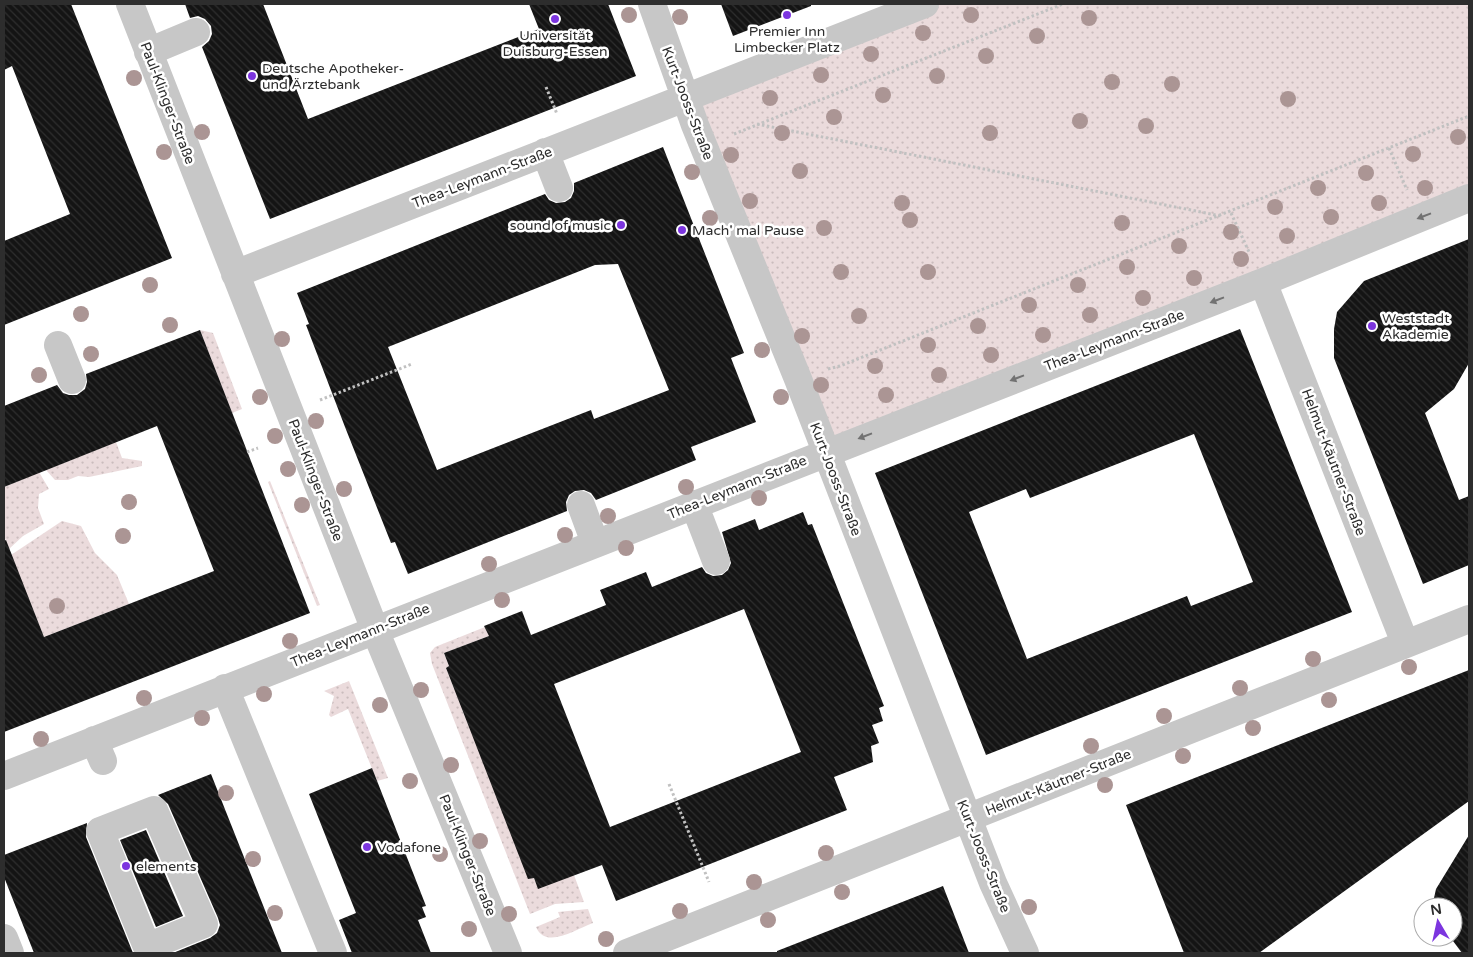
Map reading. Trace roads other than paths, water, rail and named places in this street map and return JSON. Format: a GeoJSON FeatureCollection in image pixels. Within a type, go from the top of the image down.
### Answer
{"type":"FeatureCollection","features":[{"type":"Feature","properties":{"kind":"street","name":"Paul-Klinger-Straße"},"geometry":{"type":"LineString","coordinates":[[130,4],[374,630],[508,953]]}},
{"type":"Feature","properties":{"kind":"street","name":"Kurt-Jooss-Straße"},"geometry":{"type":"LineString","coordinates":[[652,4],[685,98],[798,379],[993,883],[1025,953]]}},
{"type":"Feature","properties":{"kind":"street","name":"Thea-Leymann-Straße"},"geometry":{"type":"LineString","coordinates":[[235,274],[925,4]]}},
{"type":"Feature","properties":{"kind":"street"},"geometry":{"type":"LineString","coordinates":[[148,52],[196,32]]}},
{"type":"Feature","properties":{"kind":"street"},"geometry":{"type":"LineString","coordinates":[[544,152],[559,188]]}},
{"type":"Feature","properties":{"kind":"street","name":"Thea-Leymann-Straße"},"geometry":{"type":"LineString","coordinates":[[4,776],[99,751],[225,688],[1263,282],[1469,198]]}},
{"type":"Feature","properties":{"kind":"street","name":"Helmut-Käutner-Straße"},"geometry":{"type":"LineString","coordinates":[[1263,282],[1404,643]]}},
{"type":"Feature","properties":{"kind":"street"},"geometry":{"type":"LineString","coordinates":[[58,345],[72,380]]}},
{"type":"Feature","properties":{"kind":"street"},"geometry":{"type":"LineString","coordinates":[[694,504],[716,561]]}},
{"type":"Feature","properties":{"kind":"street"},"geometry":{"type":"LineString","coordinates":[[581,505],[595,543]]}},
{"type":"Feature","properties":{"kind":"street","name":"Helmut-Käutner-Straße"},"geometry":{"type":"LineString","coordinates":[[627,953],[1404,643],[1469,619]]}},
{"type":"Feature","properties":{"kind":"street"},"geometry":{"type":"LineString","coordinates":[[225,688],[334,953]]}},
{"type":"Feature","properties":{"kind":"street"},"geometry":{"type":"LineString","coordinates":[[154,810],[204,924],[147,947],[100,831],[154,810]]}},
{"type":"Feature","properties":{"kind":"street"},"geometry":{"type":"LineString","coordinates":[[4,938],[10,953]]}},
{"type":"Feature","properties":{"kind":"place","name":"Premier Inn Limbecker Platz"},"geometry":{"type":"Point","coordinates":[787,15]}},
{"type":"Feature","properties":{"kind":"place","name":"Universität Duisburg-Essen"},"geometry":{"type":"Point","coordinates":[555,19]}},
{"type":"Feature","properties":{"kind":"place","name":"Deutsche Apotheker- und Ärztebank"},"geometry":{"type":"Point","coordinates":[252,76]}},
{"type":"Feature","properties":{"kind":"place","name":"sound of music"},"geometry":{"type":"Point","coordinates":[621,225]}},
{"type":"Feature","properties":{"kind":"place","name":"Mach' mal Pause"},"geometry":{"type":"Point","coordinates":[682,230]}},
{"type":"Feature","properties":{"kind":"place","name":"Weststadt Akademie"},"geometry":{"type":"Point","coordinates":[1372,326]}},
{"type":"Feature","properties":{"kind":"place","name":"Vodafone"},"geometry":{"type":"Point","coordinates":[367,847]}},
{"type":"Feature","properties":{"kind":"place","name":"elements"},"geometry":{"type":"Point","coordinates":[126,866]}}]}
